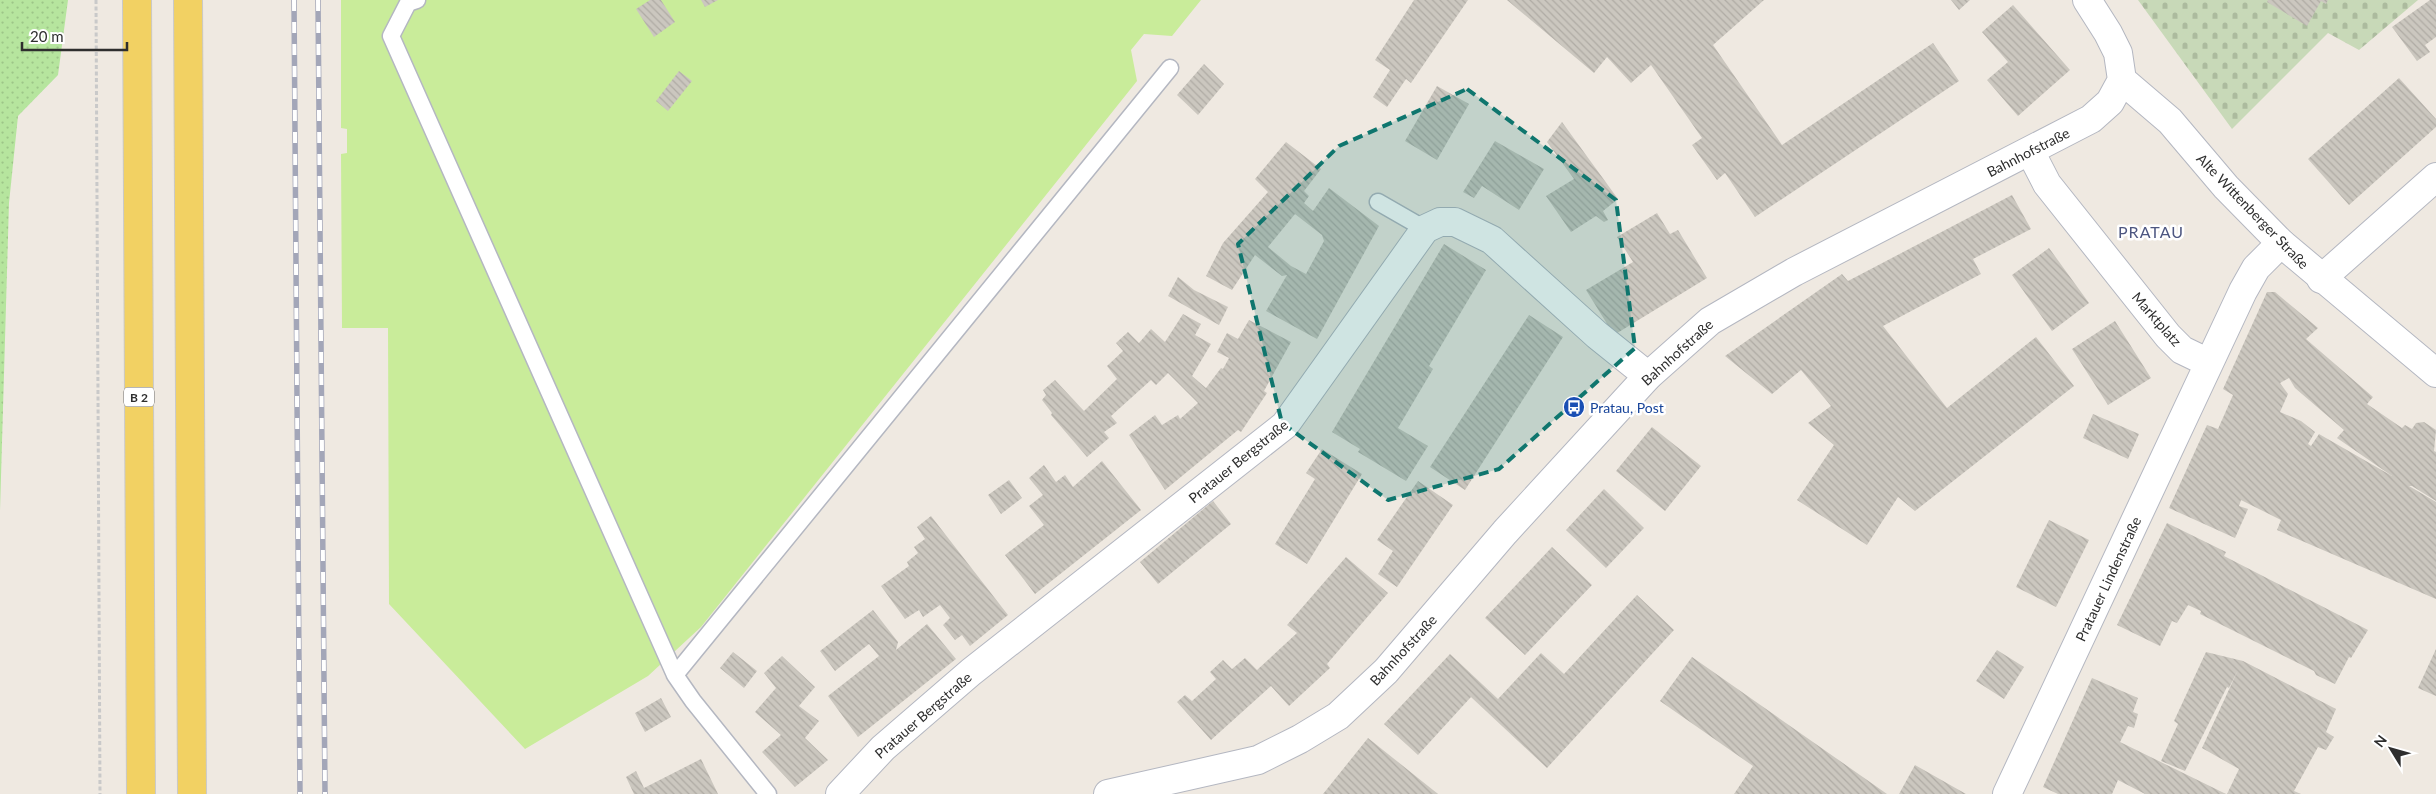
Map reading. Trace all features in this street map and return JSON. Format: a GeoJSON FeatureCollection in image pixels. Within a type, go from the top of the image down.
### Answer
{"type":"FeatureCollection","features":[{"type":"Feature","properties":{"kind":"main road","name":"B 2"},"geometry":{"type":"LineString","coordinates":[[137,0],[140,794]]}},
{"type":"Feature","properties":{"kind":"main road"},"geometry":{"type":"LineString","coordinates":[[188,0],[192,794]]}},
{"type":"Feature","properties":{"kind":"street"},"geometry":{"type":"LineString","coordinates":[[2087,0],[2108,32],[2118,53],[2122,80]]}},
{"type":"Feature","properties":{"kind":"street","name":"Bahnhofstraße"},"geometry":{"type":"LineString","coordinates":[[1108,794],[1258,760],[1300,739],[1338,716],[1386,671],[1505,532],[1648,376],[1710,321],[1769,286],[2091,119],[2110,102],[2122,80]]}},
{"type":"Feature","properties":{"kind":"street","name":"Alte Wittenberger Straße"},"geometry":{"type":"LineString","coordinates":[[2122,80],[2170,121],[2226,187],[2281,243],[2321,279],[2436,373]]}},
{"type":"Feature","properties":{"kind":"street","name":"Marktplatz"},"geometry":{"type":"LineString","coordinates":[[2030,151],[2047,184],[2168,336],[2182,350],[2209,363]]}},
{"type":"Feature","properties":{"kind":"street"},"geometry":{"type":"LineString","coordinates":[[2321,279],[2436,177]]}},
{"type":"Feature","properties":{"kind":"street"},"geometry":{"type":"LineString","coordinates":[[1425,229],[1440,222],[1455,222],[1492,240],[1597,335],[1648,376]]}},
{"type":"Feature","properties":{"kind":"street","name":"Pratauer Bergstraße"},"geometry":{"type":"LineString","coordinates":[[840,794],[883,748],[970,672],[1285,425],[1425,229]]}},
{"type":"Feature","properties":{"kind":"street"},"geometry":{"type":"LineString","coordinates":[[2209,363],[2256,268],[2281,243]]}},
{"type":"Feature","properties":{"kind":"street","name":"Pratauer Lindenstraße"},"geometry":{"type":"LineString","coordinates":[[2007,794],[2209,363]]}},
{"type":"Feature","properties":{"kind":"lane"},"geometry":{"type":"LineString","coordinates":[[417,0],[408,3],[391,36],[675,674],[693,701],[768,794]]}},
{"type":"Feature","properties":{"kind":"lane"},"geometry":{"type":"LineString","coordinates":[[675,674],[1170,68]]}},
{"type":"Feature","properties":{"kind":"lane"},"geometry":{"type":"LineString","coordinates":[[1378,202],[1425,229]]}},
{"type":"Feature","properties":{"kind":"path"},"geometry":{"type":"LineString","coordinates":[[96,0],[100,794]]}},
{"type":"Feature","properties":{"kind":"highlighted area"},"geometry":{"type":"Polygon","coordinates":[[[1467,89],[1616,200],[1635,348],[1499,469],[1388,500],[1282,423],[1238,244],[1339,146],[1467,89]]]}},
{"type":"Feature","properties":{"kind":"green space"},"geometry":{"type":"Polygon","coordinates":[[[0,0],[68,0],[58,75],[18,116],[9,203],[0,511],[0,0]]]}},
{"type":"Feature","properties":{"kind":"green space"},"geometry":{"type":"Polygon","coordinates":[[[341,0],[1201,0],[1172,36],[1144,34],[1131,50],[1137,81],[701,627],[648,676],[525,749],[389,604],[388,328],[342,328],[341,154],[347,153],[347,129],[341,128],[341,0]]]}},
{"type":"Feature","properties":{"kind":"green space"},"geometry":{"type":"Polygon","coordinates":[[[2138,0],[2418,0],[2359,50],[2328,33],[2232,129],[2138,0]]]}},
{"type":"Feature","properties":{"kind":"building"},"geometry":{"type":"Polygon","coordinates":[[[650,0],[661,0],[675,22],[654,37],[636,9],[650,0]]]}},
{"type":"Feature","properties":{"kind":"building"},"geometry":{"type":"Polygon","coordinates":[[[701,0],[718,0],[705,7],[701,0]]]}},
{"type":"Feature","properties":{"kind":"building"},"geometry":{"type":"Polygon","coordinates":[[[1414,0],[1468,0],[1411,83],[1406,79],[1387,107],[1373,97],[1390,70],[1375,60],[1414,0]]]}},
{"type":"Feature","properties":{"kind":"building"},"geometry":{"type":"Polygon","coordinates":[[[1507,0],[1764,0],[1713,45],[1782,145],[1933,43],[1959,81],[1755,217],[1725,173],[1717,180],[1692,145],[1702,138],[1651,65],[1631,83],[1607,57],[1594,73],[1507,0]]]}},
{"type":"Feature","properties":{"kind":"building"},"geometry":{"type":"Polygon","coordinates":[[[1951,0],[1970,0],[1959,10],[1951,0]]]}},
{"type":"Feature","properties":{"kind":"building"},"geometry":{"type":"Polygon","coordinates":[[[2268,0],[2328,0],[2326,4],[2321,1],[2307,26],[2267,2],[2268,0]]]}},
{"type":"Feature","properties":{"kind":"building"},"geometry":{"type":"Polygon","coordinates":[[[2430,0],[2436,0],[2436,37],[2425,45],[2430,52],[2417,61],[2392,27],[2430,0]]]}},
{"type":"Feature","properties":{"kind":"building"},"geometry":{"type":"Polygon","coordinates":[[[2013,5],[2070,70],[2018,116],[1987,80],[2008,62],[1982,32],[2013,5]]]}},
{"type":"Feature","properties":{"kind":"building"},"geometry":{"type":"Polygon","coordinates":[[[1204,64],[1224,84],[1198,115],[1177,95],[1204,64]]]}},
{"type":"Feature","properties":{"kind":"building"},"geometry":{"type":"Polygon","coordinates":[[[679,71],[692,81],[668,111],[656,101],[679,71]]]}},
{"type":"Feature","properties":{"kind":"building"},"geometry":{"type":"Polygon","coordinates":[[[2399,78],[2436,119],[2436,127],[2349,205],[2308,159],[2399,78]]]}},
{"type":"Feature","properties":{"kind":"building"},"geometry":{"type":"Polygon","coordinates":[[[1437,86],[1469,104],[1437,160],[1405,141],[1437,86]]]}},
{"type":"Feature","properties":{"kind":"building"},"geometry":{"type":"Polygon","coordinates":[[[1562,122],[1618,199],[1603,211],[1608,220],[1604,222],[1596,216],[1571,232],[1546,196],[1574,179],[1547,142],[1562,122]]]}},
{"type":"Feature","properties":{"kind":"building"},"geometry":{"type":"Polygon","coordinates":[[[1495,141],[1544,169],[1519,210],[1482,186],[1474,198],[1463,192],[1495,141]]]}},
{"type":"Feature","properties":{"kind":"building"},"geometry":{"type":"Polygon","coordinates":[[[1286,142],[1321,169],[1304,191],[1309,196],[1304,203],[1313,211],[1329,188],[1379,226],[1317,339],[1266,311],[1287,275],[1282,276],[1255,255],[1232,290],[1206,276],[1223,243],[1268,192],[1255,179],[1286,142]],[[1295,214],[1268,247],[1291,266],[1306,274],[1324,241],[1322,235],[1295,214]]]}},
{"type":"Feature","properties":{"kind":"building"},"geometry":{"type":"Polygon","coordinates":[[[2012,195],[2031,229],[1973,259],[1981,274],[1883,326],[1947,408],[2036,337],[2074,386],[1915,511],[1898,497],[1867,545],[1797,500],[1834,445],[1808,423],[1831,406],[1801,370],[1772,394],[1725,356],[1842,274],[1848,281],[2012,195]]]}},
{"type":"Feature","properties":{"kind":"building"},"geometry":{"type":"Polygon","coordinates":[[[1657,213],[1670,234],[1678,230],[1707,278],[1614,335],[1586,290],[1633,262],[1617,237],[1657,213]]]}},
{"type":"Feature","properties":{"kind":"building"},"geometry":{"type":"Polygon","coordinates":[[[1444,244],[1486,270],[1429,366],[1433,369],[1398,428],[1428,446],[1406,481],[1358,452],[1360,449],[1332,432],[1444,244]]]}},
{"type":"Feature","properties":{"kind":"building"},"geometry":{"type":"Polygon","coordinates":[[[2049,248],[2089,303],[2052,331],[2012,275],[2049,248]]]}},
{"type":"Feature","properties":{"kind":"building"},"geometry":{"type":"Polygon","coordinates":[[[1178,277],[1194,290],[1228,307],[1219,325],[1168,296],[1178,277]]]}},
{"type":"Feature","properties":{"kind":"building"},"geometry":{"type":"Polygon","coordinates":[[[2267,292],[2275,292],[2318,328],[2306,339],[2373,397],[2367,404],[2402,428],[2405,425],[2412,429],[2416,423],[2424,422],[2436,430],[2434,451],[2436,452],[2436,501],[2409,486],[2436,502],[2436,599],[2277,530],[2281,520],[2241,500],[2239,506],[2248,509],[2235,538],[2169,508],[2207,425],[2218,429],[2233,395],[2223,389],[2267,292]],[[2289,378],[2280,383],[2288,394],[2280,412],[2301,421],[2315,432],[2308,444],[2311,446],[2319,434],[2392,476],[2337,438],[2344,430],[2295,388],[2289,378]]]}},
{"type":"Feature","properties":{"kind":"building"},"geometry":{"type":"Polygon","coordinates":[[[1183,314],[1201,324],[1195,335],[1211,344],[1192,376],[1206,388],[1221,368],[1223,369],[1229,358],[1217,352],[1227,333],[1238,339],[1249,320],[1291,342],[1264,391],[1267,393],[1241,432],[1238,430],[1165,490],[1129,435],[1155,415],[1162,425],[1178,415],[1180,419],[1198,403],[1168,373],[1156,385],[1151,380],[1111,416],[1117,423],[1104,432],[1109,438],[1087,457],[1051,415],[1052,413],[1042,400],[1046,395],[1043,390],[1055,380],[1084,411],[1117,379],[1107,366],[1123,351],[1116,343],[1128,332],[1139,343],[1151,329],[1165,342],[1183,314]]]}},
{"type":"Feature","properties":{"kind":"building"},"geometry":{"type":"Polygon","coordinates":[[[1529,315],[1563,337],[1465,490],[1430,467],[1529,315]]]}},
{"type":"Feature","properties":{"kind":"building"},"geometry":{"type":"Polygon","coordinates":[[[2115,321],[2151,378],[2108,405],[2072,349],[2115,321]]]}},
{"type":"Feature","properties":{"kind":"building"},"geometry":{"type":"Polygon","coordinates":[[[2093,414],[2139,434],[2128,459],[2083,438],[2093,414]]]}},
{"type":"Feature","properties":{"kind":"building"},"geometry":{"type":"Polygon","coordinates":[[[1652,427],[1701,466],[1665,511],[1616,471],[1652,427]]]}},
{"type":"Feature","properties":{"kind":"building"},"geometry":{"type":"Polygon","coordinates":[[[1322,449],[1362,474],[1307,564],[1275,544],[1315,479],[1306,473],[1322,449]]]}},
{"type":"Feature","properties":{"kind":"building"},"geometry":{"type":"Polygon","coordinates":[[[1102,461],[1141,510],[1035,594],[1005,555],[1044,525],[1029,506],[1043,495],[1029,478],[1044,465],[1056,482],[1065,475],[1073,487],[1102,461]]]}},
{"type":"Feature","properties":{"kind":"building"},"geometry":{"type":"Polygon","coordinates":[[[1009,480],[1022,498],[1001,514],[988,495],[1009,480]]]}},
{"type":"Feature","properties":{"kind":"building"},"geometry":{"type":"Polygon","coordinates":[[[1418,481],[1453,505],[1397,587],[1378,574],[1393,551],[1377,540],[1418,481]]]}},
{"type":"Feature","properties":{"kind":"building"},"geometry":{"type":"Polygon","coordinates":[[[1604,489],[1644,528],[1606,568],[1566,530],[1604,489]]]}},
{"type":"Feature","properties":{"kind":"building"},"geometry":{"type":"Polygon","coordinates":[[[1213,501],[1231,524],[1158,584],[1140,562],[1213,501]]]}},
{"type":"Feature","properties":{"kind":"building"},"geometry":{"type":"Polygon","coordinates":[[[931,516],[1008,615],[970,646],[962,635],[955,640],[943,625],[950,618],[940,605],[923,617],[919,610],[905,619],[881,586],[909,566],[907,562],[918,553],[914,547],[925,539],[917,527],[931,516]]]}},
{"type":"Feature","properties":{"kind":"building"},"geometry":{"type":"Polygon","coordinates":[[[2049,520],[2089,540],[2056,607],[2016,587],[2049,520]]]}},
{"type":"Feature","properties":{"kind":"building"},"geometry":{"type":"Polygon","coordinates":[[[2167,523],[2226,552],[2224,556],[2368,630],[2351,658],[2349,657],[2335,684],[2316,675],[2314,671],[2200,614],[2201,611],[2188,605],[2177,623],[2172,621],[2160,646],[2117,625],[2167,523]]]}},
{"type":"Feature","properties":{"kind":"building"},"geometry":{"type":"Polygon","coordinates":[[[1552,547],[1592,585],[1525,655],[1485,618],[1552,547]]]}},
{"type":"Feature","properties":{"kind":"building"},"geometry":{"type":"Polygon","coordinates":[[[1346,557],[1388,593],[1327,664],[1330,668],[1289,706],[1271,686],[1211,740],[1177,702],[1185,695],[1192,701],[1216,679],[1210,672],[1223,660],[1232,669],[1245,658],[1257,670],[1297,633],[1287,625],[1346,557]]]}},
{"type":"Feature","properties":{"kind":"building"},"geometry":{"type":"Polygon","coordinates":[[[1637,595],[1674,630],[1547,768],[1471,697],[1418,755],[1384,724],[1450,654],[1498,699],[1541,653],[1564,674],[1637,595]]]}},
{"type":"Feature","properties":{"kind":"building"},"geometry":{"type":"Polygon","coordinates":[[[873,610],[898,642],[896,650],[927,624],[956,659],[858,737],[828,696],[879,656],[869,644],[835,671],[820,651],[873,610]]]}},
{"type":"Feature","properties":{"kind":"building"},"geometry":{"type":"Polygon","coordinates":[[[2436,649],[2436,696],[2418,688],[2436,649]]]}},
{"type":"Feature","properties":{"kind":"building"},"geometry":{"type":"Polygon","coordinates":[[[1997,650],[2024,667],[2004,699],[1976,681],[1997,650]]]}},
{"type":"Feature","properties":{"kind":"building"},"geometry":{"type":"Polygon","coordinates":[[[733,652],[757,671],[744,688],[720,668],[733,652]]]}},
{"type":"Feature","properties":{"kind":"building"},"geometry":{"type":"Polygon","coordinates":[[[2206,652],[2243,661],[2336,709],[2326,732],[2334,737],[2326,750],[2318,747],[2294,791],[2301,794],[2227,794],[2239,769],[2202,748],[2238,670],[2229,688],[2227,687],[2185,771],[2161,761],[2178,724],[2174,721],[2206,652]]]}},
{"type":"Feature","properties":{"kind":"building"},"geometry":{"type":"Polygon","coordinates":[[[782,656],[815,687],[799,706],[819,721],[805,738],[828,760],[795,787],[762,752],[781,735],[755,712],[776,688],[764,673],[782,656]]]}},
{"type":"Feature","properties":{"kind":"building"},"geometry":{"type":"Polygon","coordinates":[[[1692,657],[1887,794],[1734,794],[1753,766],[1660,701],[1692,657]]]}},
{"type":"Feature","properties":{"kind":"building"},"geometry":{"type":"Polygon","coordinates":[[[2092,678],[2138,698],[2133,712],[2138,714],[2134,728],[2128,726],[2120,742],[2226,794],[2145,794],[2118,780],[2112,794],[2058,794],[2043,787],[2092,678]]]}},
{"type":"Feature","properties":{"kind":"building"},"geometry":{"type":"Polygon","coordinates":[[[661,698],[671,717],[645,732],[635,713],[661,698]]]}},
{"type":"Feature","properties":{"kind":"building"},"geometry":{"type":"Polygon","coordinates":[[[1368,738],[1438,794],[1323,794],[1368,738]]]}},
{"type":"Feature","properties":{"kind":"building"},"geometry":{"type":"Polygon","coordinates":[[[701,759],[718,794],[634,794],[626,777],[636,771],[644,788],[701,759]]]}},
{"type":"Feature","properties":{"kind":"building"},"geometry":{"type":"Polygon","coordinates":[[[1915,765],[1966,794],[1899,794],[1915,765]]]}},
{"type":"Feature","properties":{"kind":"railway"},"geometry":{"type":"LineString","coordinates":[[294,0],[300,794]]}},
{"type":"Feature","properties":{"kind":"railway"},"geometry":{"type":"LineString","coordinates":[[318,0],[325,794]]}},
{"type":"Feature","properties":{"kind":"place","name":"Pratau, Post"},"geometry":{"type":"Point","coordinates":[1574,407]}},
{"type":"Feature","properties":{"kind":"district","name":"PRATAU"},"geometry":{"type":"Point","coordinates":[2151,231]}}]}
